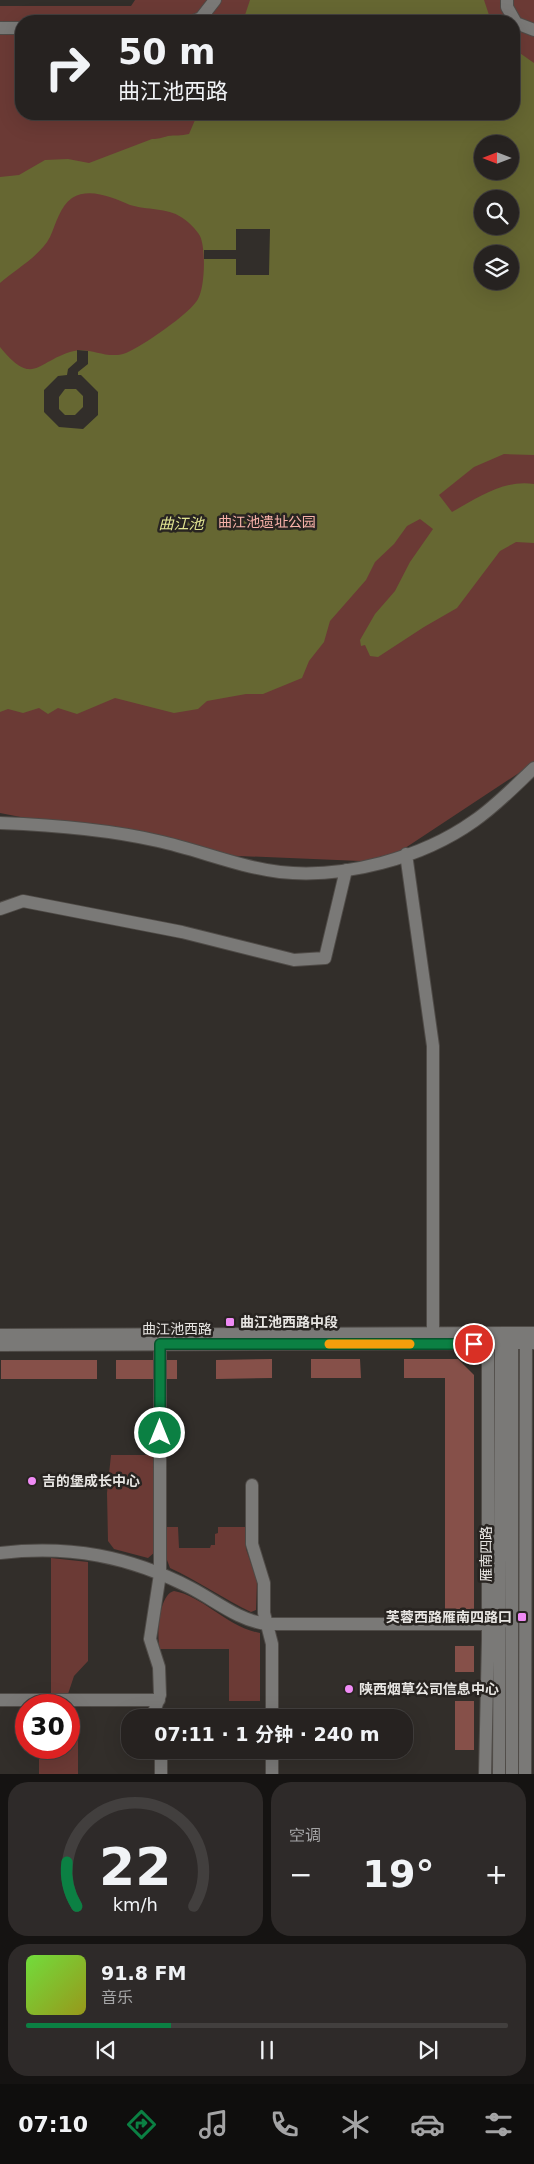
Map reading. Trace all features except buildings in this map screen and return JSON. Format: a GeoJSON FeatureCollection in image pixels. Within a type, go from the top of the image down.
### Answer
{"type":"FeatureCollection","features":[{"type":"Feature","properties":{"kind":"street"},"geometry":{"type":"LineString","coordinates":[[203,15],[215,0]]}},
{"type":"Feature","properties":{"kind":"street"},"geometry":{"type":"LineString","coordinates":[[507,0],[507,7],[512,15]]}},
{"type":"Feature","properties":{"kind":"street"},"geometry":{"type":"LineString","coordinates":[[520,25],[534,30]]}},
{"type":"Feature","properties":{"kind":"street"},"geometry":{"type":"LineString","coordinates":[[0,28],[15,28]]}},
{"type":"Feature","properties":{"kind":"street"},"geometry":{"type":"LineString","coordinates":[[0,823],[43,825],[117,833],[197,850],[279,872],[316,873],[346,870],[384,862],[440,842],[475,821],[534,768]]}},
{"type":"Feature","properties":{"kind":"street"},"geometry":{"type":"LineString","coordinates":[[406,854],[433,1046],[433,1334]]}},
{"type":"Feature","properties":{"kind":"street"},"geometry":{"type":"LineString","coordinates":[[0,909],[23,901],[182,932],[294,960],[325,958],[346,870]]}},
{"type":"Feature","properties":{"kind":"street","name":"曲江池西路"},"geometry":{"type":"LineString","coordinates":[[0,1335],[433,1334],[488,1339]]}},
{"type":"Feature","properties":{"kind":"street"},"geometry":{"type":"LineString","coordinates":[[518,1338],[525,1774]]}},
{"type":"Feature","properties":{"kind":"street","name":"曲江池西路"},"geometry":{"type":"LineString","coordinates":[[0,1345],[518,1338]]}},
{"type":"Feature","properties":{"kind":"street","name":"雁南四路"},"geometry":{"type":"LineString","coordinates":[[500,1774],[501,1624],[518,1338]]}},
{"type":"Feature","properties":{"kind":"street","name":"雁南四路"},"geometry":{"type":"LineString","coordinates":[[512,1774],[518,1338]]}},
{"type":"Feature","properties":{"kind":"street"},"geometry":{"type":"LineString","coordinates":[[485,1774],[488,1624],[488,1339]]}},
{"type":"Feature","properties":{"kind":"street"},"geometry":{"type":"LineString","coordinates":[[155,1709],[159,1700],[160,1676],[150,1639],[160,1574],[160,1344]]}},
{"type":"Feature","properties":{"kind":"street"},"geometry":{"type":"LineString","coordinates":[[252,1485],[252,1544],[264,1583],[264,1614],[272,1644],[272,1709]]}},
{"type":"Feature","properties":{"kind":"street"},"geometry":{"type":"LineString","coordinates":[[0,1553],[38,1550],[78,1551],[117,1559],[160,1574],[191,1588],[245,1619],[267,1624],[501,1624]]}},
{"type":"Feature","properties":{"kind":"street"},"geometry":{"type":"LineString","coordinates":[[0,1700],[159,1700]]}},
{"type":"Feature","properties":{"kind":"street"},"geometry":{"type":"LineString","coordinates":[[161,1759],[161,1774]]}},
{"type":"Feature","properties":{"kind":"street"},"geometry":{"type":"LineString","coordinates":[[272,1759],[272,1774]]}},
{"type":"Feature","properties":{"kind":"green space","name":"曲江池"},"geometry":{"type":"Polygon","coordinates":[[[135,0],[534,0],[534,763],[384,862],[215,855],[0,813],[0,6],[131,6],[135,0]]]}},
{"type":"Feature","properties":{"kind":"green space"},"geometry":{"type":"Polygon","coordinates":[[[111,1455],[156,1455],[155,1552],[148,1558],[114,1549],[108,1541],[107,1493],[111,1455]]]}},
{"type":"Feature","properties":{"kind":"green space"},"geometry":{"type":"Polygon","coordinates":[[[167,1527],[178,1527],[179,1548],[210,1548],[211,1545],[215,1545],[215,1534],[218,1533],[218,1527],[245,1527],[246,1549],[257,1581],[256,1610],[251,1612],[170,1568],[167,1560],[167,1527]]]}},
{"type":"Feature","properties":{"kind":"green space"},"geometry":{"type":"Polygon","coordinates":[[[51,1558],[88,1562],[88,1661],[74,1676],[68,1694],[51,1694],[51,1558]]]}},
{"type":"Feature","properties":{"kind":"green space"},"geometry":{"type":"Polygon","coordinates":[[[174,1591],[195,1599],[237,1625],[260,1633],[260,1701],[229,1701],[229,1649],[160,1649],[158,1635],[162,1607],[169,1594],[174,1591]]]}},
{"type":"Feature","properties":{"kind":"green space"},"geometry":{"type":"Polygon","coordinates":[[[39,1759],[78,1759],[78,1774],[39,1774],[39,1759]]]}},
{"type":"Feature","properties":{"kind":"shaded area"},"geometry":{"type":"Polygon","coordinates":[[[272,1359],[272,1378],[216,1379],[216,1360],[272,1359]]]}},
{"type":"Feature","properties":{"kind":"shaded area"},"geometry":{"type":"Polygon","coordinates":[[[311,1359],[360,1359],[361,1378],[311,1378],[311,1359]]]}},
{"type":"Feature","properties":{"kind":"shaded area"},"geometry":{"type":"Polygon","coordinates":[[[404,1359],[458,1359],[474,1375],[474,1615],[445,1615],[445,1378],[404,1378],[404,1359]]]}},
{"type":"Feature","properties":{"kind":"shaded area"},"geometry":{"type":"Polygon","coordinates":[[[1,1360],[97,1360],[97,1379],[1,1379],[1,1360]]]}},
{"type":"Feature","properties":{"kind":"shaded area"},"geometry":{"type":"Polygon","coordinates":[[[116,1360],[157,1360],[157,1379],[116,1379],[116,1360]]]}},
{"type":"Feature","properties":{"kind":"shaded area"},"geometry":{"type":"Polygon","coordinates":[[[166,1360],[177,1360],[177,1379],[166,1379],[166,1360]]]}},
{"type":"Feature","properties":{"kind":"shaded area"},"geometry":{"type":"Polygon","coordinates":[[[455,1646],[474,1646],[474,1672],[455,1672],[455,1646]]]}},
{"type":"Feature","properties":{"kind":"shaded area"},"geometry":{"type":"Polygon","coordinates":[[[455,1701],[474,1701],[474,1750],[455,1750],[455,1701]]]}},
{"type":"Feature","properties":{"kind":"water"},"geometry":{"type":"Polygon","coordinates":[[[250,0],[484,0],[489,15],[245,15],[250,0]]]}},
{"type":"Feature","properties":{"kind":"water","name":"曲江池"},"geometry":{"type":"Polygon","coordinates":[[[520,53],[534,63],[534,455],[504,454],[474,467],[439,495],[452,512],[502,487],[512,484],[534,484],[534,543],[516,542],[500,551],[457,608],[378,657],[370,656],[365,645],[361,646],[360,640],[375,614],[395,591],[410,562],[433,529],[420,519],[407,526],[394,544],[375,562],[366,580],[330,621],[324,642],[309,661],[302,678],[263,694],[246,694],[207,701],[198,709],[174,713],[115,698],[77,714],[58,708],[48,714],[39,708],[23,713],[8,709],[0,712],[0,347],[11,360],[21,367],[29,369],[36,368],[62,355],[80,350],[112,355],[126,353],[165,329],[194,305],[202,286],[204,268],[200,236],[184,219],[170,212],[136,207],[116,199],[86,193],[68,201],[61,210],[46,244],[0,283],[0,177],[19,175],[45,160],[68,159],[89,163],[152,139],[189,134],[195,120],[520,120],[520,53]]]}},
{"type":"Feature","properties":{"kind":"pier"},"geometry":{"type":"Polygon","coordinates":[[[236,229],[270,229],[269,275],[236,275],[236,259],[204,259],[204,250],[236,250],[236,229]]]}},
{"type":"Feature","properties":{"kind":"pier"},"geometry":{"type":"Polygon","coordinates":[[[77,350],[88,351],[88,364],[78,372],[78,375],[81,375],[98,392],[98,415],[83,429],[59,427],[44,412],[44,390],[58,376],[67,375],[68,369],[77,361],[77,350]],[[65,389],[59,397],[59,409],[65,415],[75,415],[83,407],[83,396],[76,389],[65,389]]]}},
{"type":"Feature","properties":{"kind":"slow traffic"},"geometry":{"type":"LineString","coordinates":[[329,1344],[410,1344]]}},
{"type":"Feature","properties":{"kind":"place","name":"曲江池西路中段"},"geometry":{"type":"Point","coordinates":[230,1322]}},
{"type":"Feature","properties":{"kind":"place","name":"吉的堡成长中心"},"geometry":{"type":"Point","coordinates":[32,1481]}},
{"type":"Feature","properties":{"kind":"place","name":"芙蓉西路雁南四路口"},"geometry":{"type":"Point","coordinates":[522,1617]}},
{"type":"Feature","properties":{"kind":"place","name":"陕西烟草公司信息中心"},"geometry":{"type":"Point","coordinates":[349,1689]}},
{"type":"Feature","properties":{"kind":"route"},"geometry":{"type":"LineString","coordinates":[[160,1433],[160,1344],[474,1344]]}},
{"type":"Feature","properties":{"kind":"park label","name":"曲江池遗址公园"},"geometry":{"type":"Point","coordinates":[267,522]}}]}
